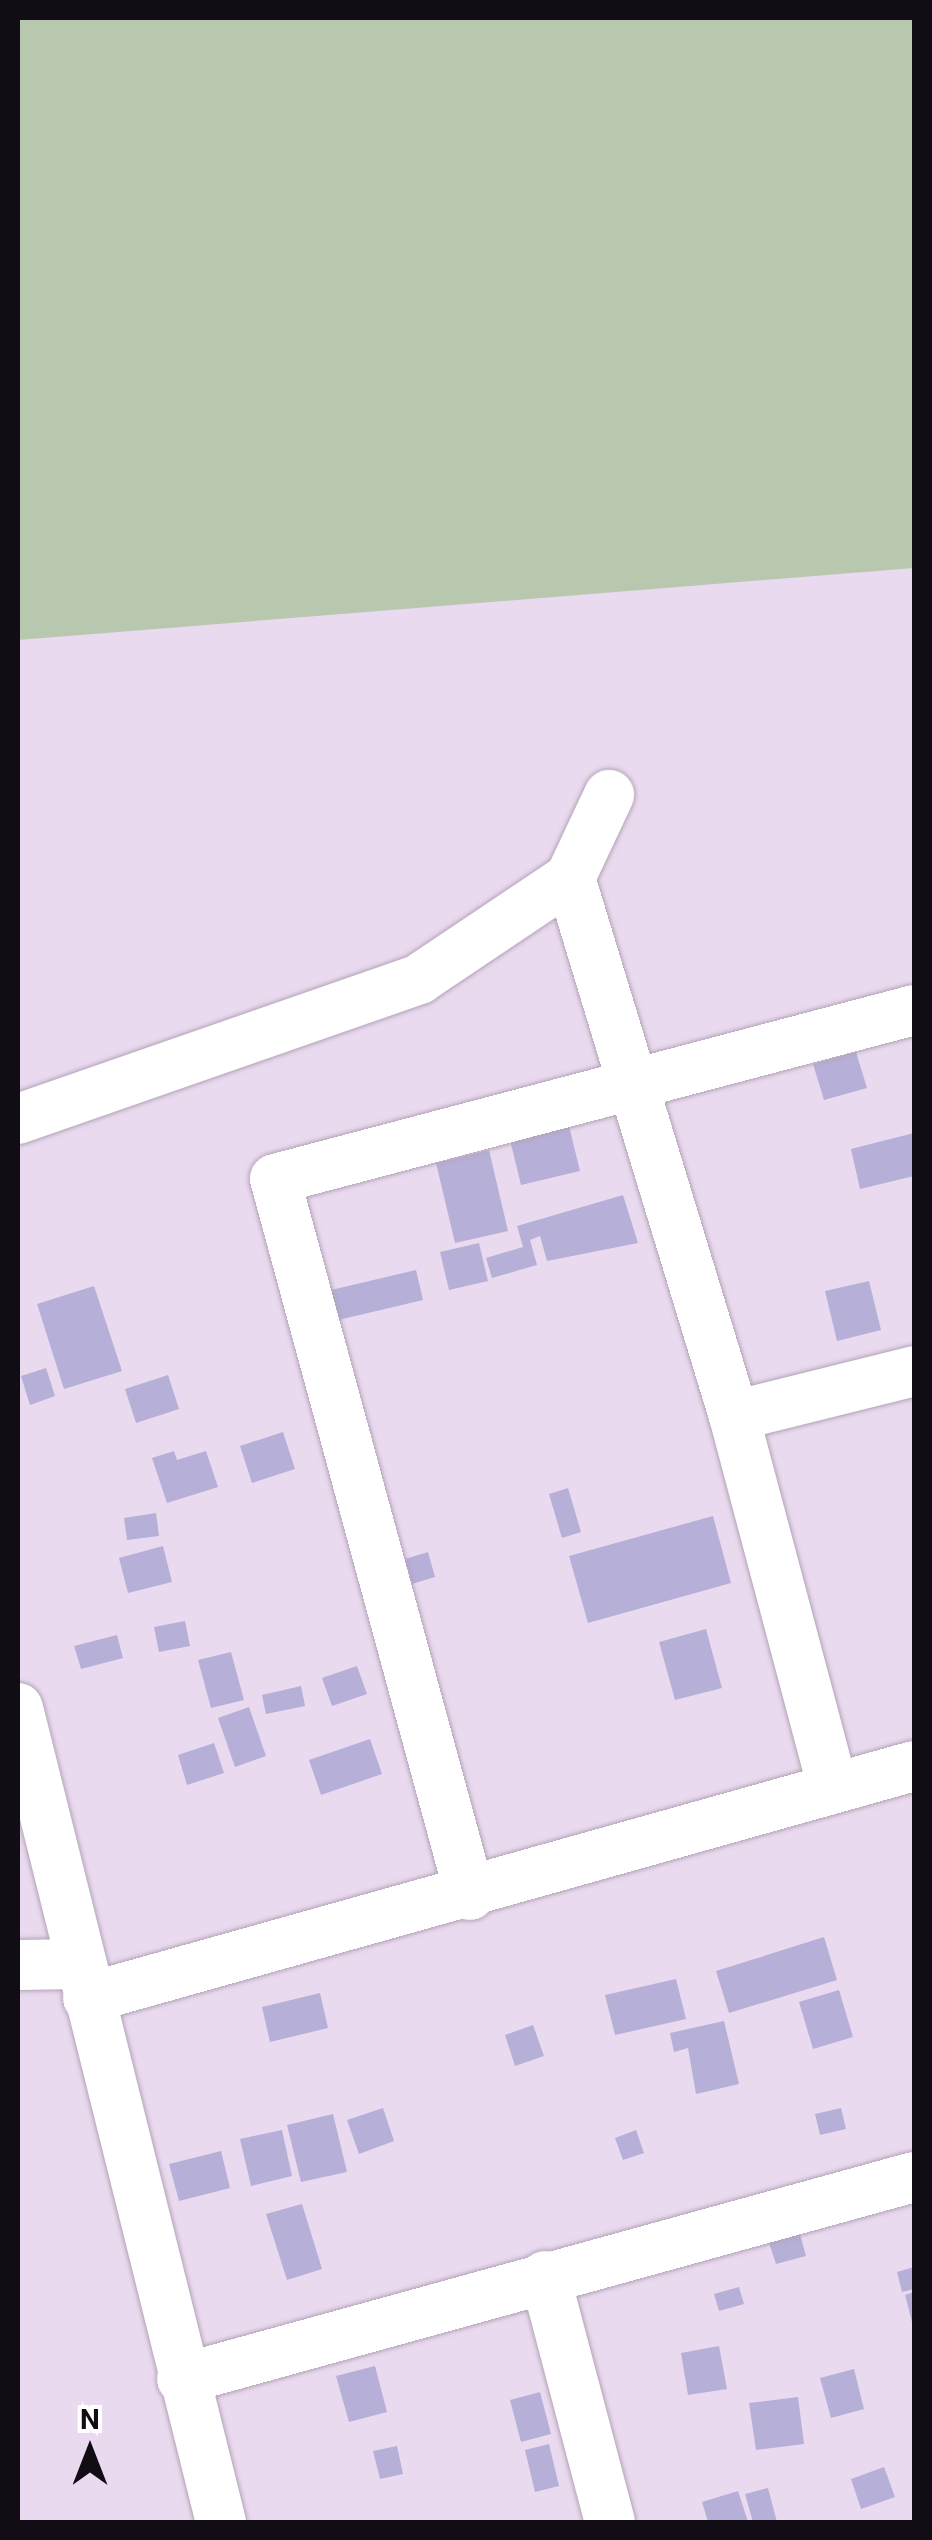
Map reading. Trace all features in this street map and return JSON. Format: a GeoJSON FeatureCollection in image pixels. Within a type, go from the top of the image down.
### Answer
{"type":"FeatureCollection","features":[{"type":"Feature","properties":{"kind":"street"},"geometry":{"type":"LineString","coordinates":[[18,1118],[419,979],[570,878],[609,795]]}},
{"type":"Feature","properties":{"kind":"street"},"geometry":{"type":"LineString","coordinates":[[570,878],[734,1416],[832,1785]]}},
{"type":"Feature","properties":{"kind":"street"},"geometry":{"type":"LineString","coordinates":[[470,1894],[276,1180],[914,1010]]}},
{"type":"Feature","properties":{"kind":"street"},"geometry":{"type":"LineString","coordinates":[[734,1416],[914,1370]]}},
{"type":"Feature","properties":{"kind":"street"},"geometry":{"type":"LineString","coordinates":[[18,1708],[182,2379],[221,2522]]}},
{"type":"Feature","properties":{"kind":"street"},"geometry":{"type":"LineString","coordinates":[[18,1965],[83,1981],[470,1894],[832,1785],[914,1766]]}},
{"type":"Feature","properties":{"kind":"street"},"geometry":{"type":"LineString","coordinates":[[182,2379],[914,2176]]}},
{"type":"Feature","properties":{"kind":"street"},"geometry":{"type":"LineString","coordinates":[[544,2276],[610,2522]]}},
{"type":"Feature","properties":{"kind":"green space"},"geometry":{"type":"Polygon","coordinates":[[[18,18],[914,18],[914,568],[18,640],[18,18]]]}},
{"type":"Feature","properties":{"kind":"building"},"geometry":{"type":"Polygon","coordinates":[[[856,1052],[867,1088],[824,1100],[813,1064],[856,1052]]]}},
{"type":"Feature","properties":{"kind":"building"},"geometry":{"type":"Polygon","coordinates":[[[569,1126],[580,1171],[521,1185],[510,1140],[569,1126]]]}},
{"type":"Feature","properties":{"kind":"building"},"geometry":{"type":"Polygon","coordinates":[[[914,1133],[914,1176],[860,1189],[851,1149],[914,1133]]]}},
{"type":"Feature","properties":{"kind":"building"},"geometry":{"type":"Polygon","coordinates":[[[489,1150],[508,1231],[455,1243],[436,1163],[489,1150]]]}},
{"type":"Feature","properties":{"kind":"building"},"geometry":{"type":"Polygon","coordinates":[[[623,1195],[638,1243],[547,1261],[540,1236],[530,1240],[537,1265],[492,1278],[486,1258],[523,1247],[517,1226],[623,1195]]]}},
{"type":"Feature","properties":{"kind":"building"},"geometry":{"type":"Polygon","coordinates":[[[479,1243],[488,1281],[449,1290],[440,1252],[479,1243]]]}},
{"type":"Feature","properties":{"kind":"building"},"geometry":{"type":"Polygon","coordinates":[[[416,1270],[423,1300],[334,1321],[327,1291],[416,1270]]]}},
{"type":"Feature","properties":{"kind":"building"},"geometry":{"type":"Polygon","coordinates":[[[869,1281],[881,1330],[837,1341],[825,1291],[869,1281]]]}},
{"type":"Feature","properties":{"kind":"building"},"geometry":{"type":"Polygon","coordinates":[[[94,1286],[122,1371],[64,1389],[37,1304],[94,1286]]]}},
{"type":"Feature","properties":{"kind":"building"},"geometry":{"type":"Polygon","coordinates":[[[46,1368],[55,1396],[30,1405],[21,1376],[46,1368]]]}},
{"type":"Feature","properties":{"kind":"building"},"geometry":{"type":"Polygon","coordinates":[[[168,1375],[179,1409],[136,1423],[125,1389],[168,1375]]]}},
{"type":"Feature","properties":{"kind":"building"},"geometry":{"type":"Polygon","coordinates":[[[283,1432],[295,1469],[252,1483],[240,1446],[283,1432]]]}},
{"type":"Feature","properties":{"kind":"building"},"geometry":{"type":"Polygon","coordinates":[[[174,1451],[177,1460],[206,1451],[218,1487],[167,1503],[152,1458],[174,1451]]]}},
{"type":"Feature","properties":{"kind":"building"},"geometry":{"type":"Polygon","coordinates":[[[568,1488],[581,1532],[562,1538],[549,1494],[568,1488]]]}},
{"type":"Feature","properties":{"kind":"building"},"geometry":{"type":"Polygon","coordinates":[[[156,1513],[159,1536],[127,1540],[124,1518],[156,1513]]]}},
{"type":"Feature","properties":{"kind":"building"},"geometry":{"type":"Polygon","coordinates":[[[713,1516],[731,1583],[588,1623],[569,1556],[713,1516]]]}},
{"type":"Feature","properties":{"kind":"building"},"geometry":{"type":"Polygon","coordinates":[[[163,1546],[172,1582],[128,1593],[119,1558],[163,1546]]]}},
{"type":"Feature","properties":{"kind":"building"},"geometry":{"type":"Polygon","coordinates":[[[428,1552],[435,1577],[412,1584],[405,1559],[428,1552]]]}},
{"type":"Feature","properties":{"kind":"building"},"geometry":{"type":"Polygon","coordinates":[[[185,1621],[190,1646],[159,1652],[154,1627],[185,1621]]]}},
{"type":"Feature","properties":{"kind":"building"},"geometry":{"type":"Polygon","coordinates":[[[706,1629],[722,1688],[675,1700],[659,1642],[706,1629]]]}},
{"type":"Feature","properties":{"kind":"building"},"geometry":{"type":"Polygon","coordinates":[[[117,1635],[123,1658],[81,1669],[74,1646],[117,1635]]]}},
{"type":"Feature","properties":{"kind":"building"},"geometry":{"type":"Polygon","coordinates":[[[231,1652],[244,1700],[211,1708],[198,1660],[231,1652]]]}},
{"type":"Feature","properties":{"kind":"building"},"geometry":{"type":"Polygon","coordinates":[[[357,1666],[367,1694],[332,1706],[322,1678],[357,1666]]]}},
{"type":"Feature","properties":{"kind":"building"},"geometry":{"type":"Polygon","coordinates":[[[301,1686],[305,1706],[266,1714],[262,1695],[301,1686]]]}},
{"type":"Feature","properties":{"kind":"building"},"geometry":{"type":"Polygon","coordinates":[[[249,1707],[266,1756],[235,1767],[218,1718],[249,1707]]]}},
{"type":"Feature","properties":{"kind":"building"},"geometry":{"type":"Polygon","coordinates":[[[370,1739],[382,1774],[321,1795],[309,1760],[370,1739]]]}},
{"type":"Feature","properties":{"kind":"building"},"geometry":{"type":"Polygon","coordinates":[[[214,1743],[224,1773],[187,1785],[178,1755],[214,1743]]]}},
{"type":"Feature","properties":{"kind":"building"},"geometry":{"type":"Polygon","coordinates":[[[824,1937],[837,1980],[729,2013],[716,1971],[824,1937]]]}},
{"type":"Feature","properties":{"kind":"building"},"geometry":{"type":"Polygon","coordinates":[[[676,1979],[686,2019],[615,2035],[605,1995],[676,1979]]]}},
{"type":"Feature","properties":{"kind":"building"},"geometry":{"type":"Polygon","coordinates":[[[839,1990],[853,2037],[813,2049],[799,2002],[839,1990]]]}},
{"type":"Feature","properties":{"kind":"building"},"geometry":{"type":"Polygon","coordinates":[[[320,1993],[328,2028],[270,2042],[262,2007],[320,1993]]]}},
{"type":"Feature","properties":{"kind":"building"},"geometry":{"type":"Polygon","coordinates":[[[724,2021],[739,2084],[696,2094],[688,2048],[674,2052],[670,2033],[724,2021]]]}},
{"type":"Feature","properties":{"kind":"building"},"geometry":{"type":"Polygon","coordinates":[[[533,2025],[544,2056],[515,2066],[505,2035],[533,2025]]]}},
{"type":"Feature","properties":{"kind":"building"},"geometry":{"type":"Polygon","coordinates":[[[383,2108],[394,2141],[359,2154],[347,2120],[383,2108]]]}},
{"type":"Feature","properties":{"kind":"building"},"geometry":{"type":"Polygon","coordinates":[[[841,2108],[846,2129],[820,2135],[815,2114],[841,2108]]]}},
{"type":"Feature","properties":{"kind":"building"},"geometry":{"type":"Polygon","coordinates":[[[333,2114],[347,2172],[301,2182],[287,2125],[333,2114]]]}},
{"type":"Feature","properties":{"kind":"building"},"geometry":{"type":"Polygon","coordinates":[[[282,2130],[292,2176],[251,2186],[240,2139],[282,2130]]]}},
{"type":"Feature","properties":{"kind":"building"},"geometry":{"type":"Polygon","coordinates":[[[636,2130],[644,2153],[623,2160],[615,2138],[636,2130]]]}},
{"type":"Feature","properties":{"kind":"building"},"geometry":{"type":"Polygon","coordinates":[[[221,2151],[230,2188],[179,2201],[169,2164],[221,2151]]]}},
{"type":"Feature","properties":{"kind":"building"},"geometry":{"type":"Polygon","coordinates":[[[302,2204],[322,2269],[287,2280],[266,2214],[302,2204]]]}},
{"type":"Feature","properties":{"kind":"building"},"geometry":{"type":"Polygon","coordinates":[[[800,2234],[806,2256],[776,2264],[769,2243],[800,2234]]]}},
{"type":"Feature","properties":{"kind":"building"},"geometry":{"type":"Polygon","coordinates":[[[914,2267],[914,2289],[902,2292],[897,2272],[914,2267]]]}},
{"type":"Feature","properties":{"kind":"building"},"geometry":{"type":"Polygon","coordinates":[[[739,2287],[744,2304],[719,2311],[714,2294],[739,2287]]]}},
{"type":"Feature","properties":{"kind":"building"},"geometry":{"type":"Polygon","coordinates":[[[914,2292],[914,2326],[913,2326],[905,2295],[914,2292]]]}},
{"type":"Feature","properties":{"kind":"building"},"geometry":{"type":"Polygon","coordinates":[[[719,2346],[727,2389],[688,2395],[681,2353],[719,2346]]]}},
{"type":"Feature","properties":{"kind":"building"},"geometry":{"type":"Polygon","coordinates":[[[375,2366],[387,2412],[349,2422],[336,2376],[375,2366]]]}},
{"type":"Feature","properties":{"kind":"building"},"geometry":{"type":"Polygon","coordinates":[[[854,2369],[864,2409],[831,2418],[820,2378],[854,2369]]]}},
{"type":"Feature","properties":{"kind":"building"},"geometry":{"type":"Polygon","coordinates":[[[540,2392],[551,2434],[521,2442],[510,2400],[540,2392]]]}},
{"type":"Feature","properties":{"kind":"building"},"geometry":{"type":"Polygon","coordinates":[[[798,2397],[804,2444],[756,2450],[749,2403],[798,2397]]]}},
{"type":"Feature","properties":{"kind":"building"},"geometry":{"type":"Polygon","coordinates":[[[549,2444],[559,2486],[535,2492],[525,2450],[549,2444]]]}},
{"type":"Feature","properties":{"kind":"building"},"geometry":{"type":"Polygon","coordinates":[[[397,2446],[403,2474],[380,2479],[373,2451],[397,2446]]]}},
{"type":"Feature","properties":{"kind":"building"},"geometry":{"type":"Polygon","coordinates":[[[884,2467],[895,2497],[861,2509],[851,2479],[884,2467]]]}},
{"type":"Feature","properties":{"kind":"building"},"geometry":{"type":"Polygon","coordinates":[[[768,2488],[777,2522],[753,2522],[745,2494],[768,2488]]]}},
{"type":"Feature","properties":{"kind":"building"},"geometry":{"type":"Polygon","coordinates":[[[738,2491],[748,2522],[708,2522],[702,2502],[738,2491]]]}}]}
